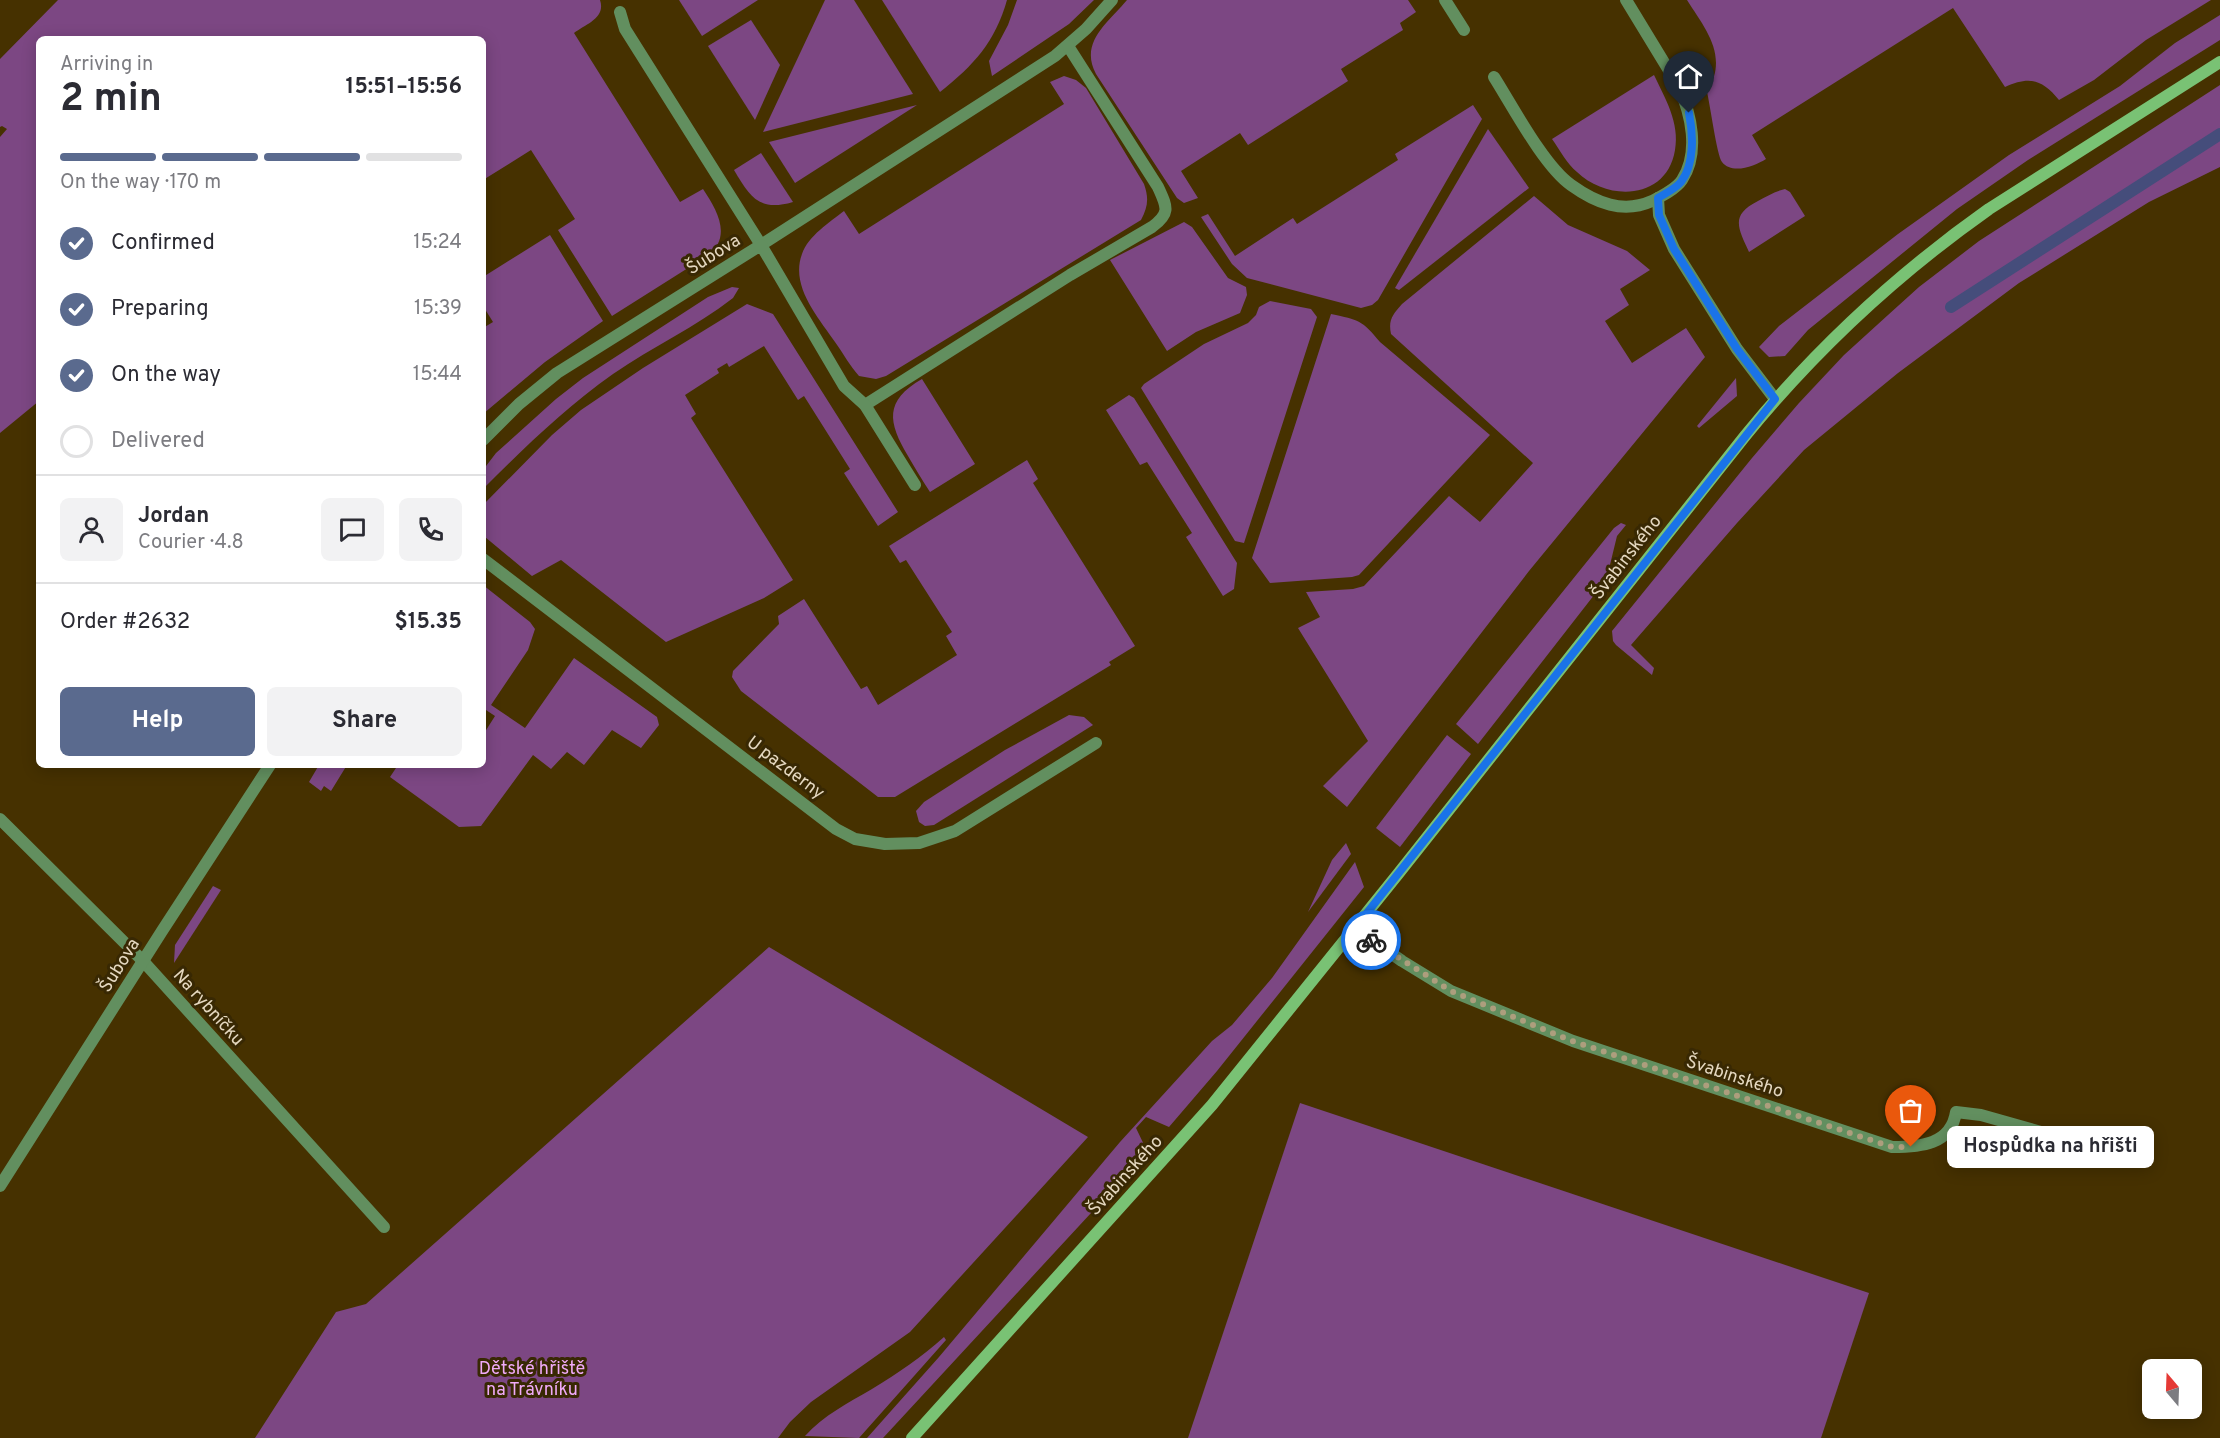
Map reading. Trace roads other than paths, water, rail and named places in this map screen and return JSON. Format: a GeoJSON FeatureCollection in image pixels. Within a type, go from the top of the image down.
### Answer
{"type":"FeatureCollection","features":[{"type":"Feature","properties":{"kind":"street"},"geometry":{"type":"LineString","coordinates":[[621,12],[625,29],[761,246],[1039,67],[1068,46],[1112,0]]}},
{"type":"Feature","properties":{"kind":"street"},"geometry":{"type":"LineString","coordinates":[[1445,0],[1464,30]]}},
{"type":"Feature","properties":{"kind":"street"},"geometry":{"type":"LineString","coordinates":[[1494,77],[1539,148],[1569,184],[1597,201],[1616,207],[1640,206],[1658,198],[1681,182],[1686,171],[1691,147],[1691,124],[1679,87],[1626,0]]}},
{"type":"Feature","properties":{"kind":"street"},"geometry":{"type":"LineString","coordinates":[[865,405],[1070,275],[1162,220],[1166,212],[1165,202],[1158,188],[1068,46]]}},
{"type":"Feature","properties":{"kind":"street","name":"Švabinského"},"geometry":{"type":"LineString","coordinates":[[912,1438],[1212,1105],[1775,399],[1844,326],[1954,234],[2045,173],[2220,62]]}},
{"type":"Feature","properties":{"kind":"street"},"geometry":{"type":"LineString","coordinates":[[1658,198],[1659,215],[1674,249],[1737,349],[1775,399]]}},
{"type":"Feature","properties":{"kind":"street","name":"Šubova"},"geometry":{"type":"LineString","coordinates":[[486,437],[519,404],[557,373],[761,246],[844,386],[865,405],[915,484]]}},
{"type":"Feature","properties":{"kind":"street","name":"U pazderny"},"geometry":{"type":"LineString","coordinates":[[486,561],[836,829],[855,839],[885,844],[919,843],[955,831],[1096,743]]}},
{"type":"Feature","properties":{"kind":"street","name":"Šubova"},"geometry":{"type":"LineString","coordinates":[[0,1186],[268,768]]}},
{"type":"Feature","properties":{"kind":"street","name":"Na rybníčku"},"geometry":{"type":"LineString","coordinates":[[0,819],[143,961],[384,1227]]}},
{"type":"Feature","properties":{"kind":"street","name":"Švabinského"},"geometry":{"type":"LineString","coordinates":[[1355,928],[1402,961],[1451,991],[1572,1041],[1892,1147],[1911,1147],[1933,1142],[1947,1134],[1954,1125],[1956,1112],[1981,1115],[2108,1151]]}},
{"type":"Feature","properties":{"kind":"waterway"},"geometry":{"type":"LineString","coordinates":[[1951,307],[2220,134]]}},
{"type":"Feature","properties":{"kind":"place","name":"Hospůdka na hřišti"},"geometry":{"type":"Point","coordinates":[1911,1147]}},
{"type":"Feature","properties":{"kind":"park label","name":"Dětské hřiště na Trávníku"},"geometry":{"type":"Point","coordinates":[532,1378]}}]}
